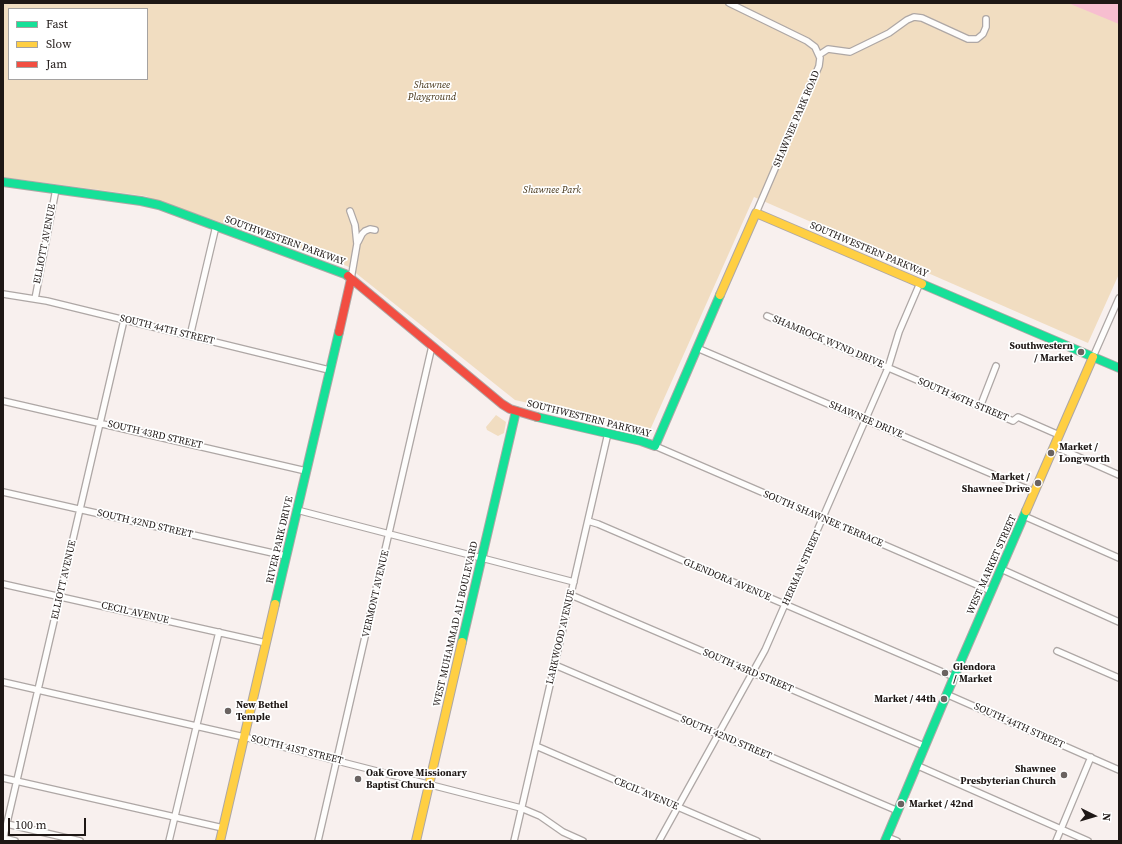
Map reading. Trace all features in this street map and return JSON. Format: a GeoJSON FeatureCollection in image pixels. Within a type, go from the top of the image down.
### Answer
{"type":"FeatureCollection","features":[{"type":"Feature","properties":{"kind":"street"},"geometry":{"type":"LineString","coordinates":[[729,3],[807,40],[815,47],[819,55],[828,49],[850,52],[889,33],[907,20],[914,17],[922,18],[968,39],[977,39],[983,34],[986,27],[986,19]]}},
{"type":"Feature","properties":{"kind":"street","name":"SHAWNEE PARK ROAD"},"geometry":{"type":"LineString","coordinates":[[756,212],[819,66],[819,55]]}},
{"type":"Feature","properties":{"kind":"street","name":"SOUTHWESTERN PARKWAY"},"geometry":{"type":"LineString","coordinates":[[3,182],[159,205],[345,274],[502,404],[516,411],[642,441],[655,446],[756,212],[1119,368]]}},
{"type":"Feature","properties":{"kind":"street","name":"ELLIOTT AVENUE"},"geometry":{"type":"LineString","coordinates":[[34,299],[56,189]]}},
{"type":"Feature","properties":{"kind":"street","name":"RIVER PARK DRIVE"},"geometry":{"type":"LineString","coordinates":[[220,841],[351,279],[357,244],[355,225],[350,211]]}},
{"type":"Feature","properties":{"kind":"street"},"geometry":{"type":"LineString","coordinates":[[190,336],[216,226]]}},
{"type":"Feature","properties":{"kind":"street"},"geometry":{"type":"LineString","coordinates":[[357,244],[365,231],[370,229],[375,230]]}},
{"type":"Feature","properties":{"kind":"street","name":"HERMAN STREET"},"geometry":{"type":"LineString","coordinates":[[659,841],[765,650],[786,605],[888,368],[899,332],[920,283]]}},
{"type":"Feature","properties":{"kind":"street","name":"SOUTH 44TH STREET"},"geometry":{"type":"LineString","coordinates":[[3,294],[34,299],[330,370]]}},
{"type":"Feature","properties":{"kind":"street","name":"WEST MARKET STREET"},"geometry":{"type":"LineString","coordinates":[[886,839],[946,694],[1119,298]]}},
{"type":"Feature","properties":{"kind":"street","name":"SHAMROCK WYND DRIVE"},"geometry":{"type":"LineString","coordinates":[[767,316],[888,368]]}},
{"type":"Feature","properties":{"kind":"street","name":"ELLIOTT AVENUE"},"geometry":{"type":"LineString","coordinates":[[3,839],[124,320]]}},
{"type":"Feature","properties":{"kind":"street","name":"VERMONT AVENUE"},"geometry":{"type":"LineString","coordinates":[[318,841],[432,346]]}},
{"type":"Feature","properties":{"kind":"street","name":"SHAWNEE DRIVE"},"geometry":{"type":"LineString","coordinates":[[697,348],[1034,492]]}},
{"type":"Feature","properties":{"kind":"street"},"geometry":{"type":"LineString","coordinates":[[980,407],[996,366]]}},
{"type":"Feature","properties":{"kind":"street","name":"SOUTH 46TH STREET"},"geometry":{"type":"LineString","coordinates":[[888,368],[1013,421],[1018,417],[1059,435]]}},
{"type":"Feature","properties":{"kind":"street","name":"SOUTH 43RD STREET"},"geometry":{"type":"LineString","coordinates":[[3,400],[306,471]]}},
{"type":"Feature","properties":{"kind":"street","name":"WEST MUHAMMAD ALI BOULEVARD"},"geometry":{"type":"LineString","coordinates":[[416,841],[516,411]]}},
{"type":"Feature","properties":{"kind":"street","name":"LARKWOOD AVENUE"},"geometry":{"type":"LineString","coordinates":[[514,841],[608,433]]}},
{"type":"Feature","properties":{"kind":"street","name":"SOUTH SHAWNEE TERRACE"},"geometry":{"type":"LineString","coordinates":[[655,446],[991,592]]}},
{"type":"Feature","properties":{"kind":"street"},"geometry":{"type":"LineString","coordinates":[[1054,446],[1119,475]]}},
{"type":"Feature","properties":{"kind":"street","name":"SOUTH 42ND STREET"},"geometry":{"type":"LineString","coordinates":[[3,492],[286,556]]}},
{"type":"Feature","properties":{"kind":"street"},"geometry":{"type":"LineString","coordinates":[[297,510],[574,582]]}},
{"type":"Feature","properties":{"kind":"street"},"geometry":{"type":"LineString","coordinates":[[1024,516],[1119,558]]}},
{"type":"Feature","properties":{"kind":"street","name":"GLENDORA AVENUE"},"geometry":{"type":"LineString","coordinates":[[588,521],[954,677]]}},
{"type":"Feature","properties":{"kind":"street"},"geometry":{"type":"LineString","coordinates":[[1001,569],[1119,622]]}},
{"type":"Feature","properties":{"kind":"street","name":"CECIL AVENUE"},"geometry":{"type":"LineString","coordinates":[[3,584],[266,643]]}},
{"type":"Feature","properties":{"kind":"street","name":"SOUTH 43RD STREET"},"geometry":{"type":"LineString","coordinates":[[571,595],[924,746]]}},
{"type":"Feature","properties":{"kind":"street"},"geometry":{"type":"LineString","coordinates":[[169,841],[219,632]]}},
{"type":"Feature","properties":{"kind":"street"},"geometry":{"type":"LineString","coordinates":[[1057,651],[1119,678]]}},
{"type":"Feature","properties":{"kind":"street","name":"SOUTH 42ND STREET"},"geometry":{"type":"LineString","coordinates":[[554,665],[898,811]]}},
{"type":"Feature","properties":{"kind":"street","name":"SOUTH 41ST STREET"},"geometry":{"type":"LineString","coordinates":[[3,682],[244,737],[521,808],[540,816],[564,832],[583,841]]}},
{"type":"Feature","properties":{"kind":"street","name":"SOUTH 44TH STREET"},"geometry":{"type":"LineString","coordinates":[[946,694],[1119,770]]}},
{"type":"Feature","properties":{"kind":"street","name":"CECIL AVENUE"},"geometry":{"type":"LineString","coordinates":[[536,746],[757,841]]}},
{"type":"Feature","properties":{"kind":"street"},"geometry":{"type":"LineString","coordinates":[[1056,841],[1091,757]]}},
{"type":"Feature","properties":{"kind":"street"},"geometry":{"type":"LineString","coordinates":[[916,765],[1088,841]]}},
{"type":"Feature","properties":{"kind":"street"},"geometry":{"type":"LineString","coordinates":[[3,778],[223,828]]}},
{"type":"Feature","properties":{"kind":"street"},"geometry":{"type":"LineString","coordinates":[[7,824],[80,841]]}},
{"type":"Feature","properties":{"kind":"street"},"geometry":{"type":"LineString","coordinates":[[3,839],[15,841]]}},
{"type":"Feature","properties":{"kind":"street"},"geometry":{"type":"LineString","coordinates":[[886,839],[897,841]]}},
{"type":"Feature","properties":{"kind":"green space","name":"Shawnee Park"},"geometry":{"type":"Polygon","coordinates":[[[3,3],[1075,3],[1119,21],[1119,274],[1088,343],[754,197],[650,430],[515,400],[347,266],[145,196],[3,177],[3,3]]]}},
{"type":"Feature","properties":{"kind":"green space"},"geometry":{"type":"Polygon","coordinates":[[[496,415],[506,422],[504,433],[498,436],[487,430],[486,427],[496,415]]]}},
{"type":"Feature","properties":{"kind":"shaded area"},"geometry":{"type":"Polygon","coordinates":[[[1068,3],[1119,3],[1119,24],[1068,3]]]}},
{"type":"Feature","properties":{"kind":"traffic: fast"},"geometry":{"type":"LineString","coordinates":[[3,182],[141,201],[159,205],[348,276]]}},
{"type":"Feature","properties":{"kind":"traffic: fast"},"geometry":{"type":"LineString","coordinates":[[922,284],[1119,368]]}},
{"type":"Feature","properties":{"kind":"traffic: fast"},"geometry":{"type":"LineString","coordinates":[[537,417],[641,441],[655,446],[720,295]]}},
{"type":"Feature","properties":{"kind":"traffic: fast"},"geometry":{"type":"LineString","coordinates":[[275,604],[339,332]]}},
{"type":"Feature","properties":{"kind":"traffic: fast"},"geometry":{"type":"LineString","coordinates":[[462,642],[516,411]]}},
{"type":"Feature","properties":{"kind":"traffic: fast"},"geometry":{"type":"LineString","coordinates":[[885,841],[1026,511]]}},
{"type":"Feature","properties":{"kind":"traffic: slow"},"geometry":{"type":"LineString","coordinates":[[720,295],[756,213],[922,284]]}},
{"type":"Feature","properties":{"kind":"traffic: slow"},"geometry":{"type":"LineString","coordinates":[[1026,511],[1093,357]]}},
{"type":"Feature","properties":{"kind":"traffic: slow"},"geometry":{"type":"LineString","coordinates":[[220,841],[275,604]]}},
{"type":"Feature","properties":{"kind":"traffic: slow"},"geometry":{"type":"LineString","coordinates":[[416,841],[462,642]]}},
{"type":"Feature","properties":{"kind":"traffic: jam"},"geometry":{"type":"LineString","coordinates":[[348,276],[502,404],[510,409],[537,417]]}},
{"type":"Feature","properties":{"kind":"traffic: jam"},"geometry":{"type":"LineString","coordinates":[[339,332],[351,279]]}},
{"type":"Feature","properties":{"kind":"place","name":"Southwestern / Market"},"geometry":{"type":"Point","coordinates":[1081,352]}},
{"type":"Feature","properties":{"kind":"place","name":"Market / Longworth"},"geometry":{"type":"Point","coordinates":[1051,453]}},
{"type":"Feature","properties":{"kind":"place","name":"Market / Shawnee Drive"},"geometry":{"type":"Point","coordinates":[1038,483]}},
{"type":"Feature","properties":{"kind":"place","name":"Glendora / Market"},"geometry":{"type":"Point","coordinates":[945,673]}},
{"type":"Feature","properties":{"kind":"place","name":"Market / 44th"},"geometry":{"type":"Point","coordinates":[944,699]}},
{"type":"Feature","properties":{"kind":"place","name":"New Bethel Temple"},"geometry":{"type":"Point","coordinates":[228,711]}},
{"type":"Feature","properties":{"kind":"place","name":"Shawnee Presbyterian Church"},"geometry":{"type":"Point","coordinates":[1064,775]}},
{"type":"Feature","properties":{"kind":"place","name":"Oak Grove Missionary Baptist Church"},"geometry":{"type":"Point","coordinates":[358,779]}},
{"type":"Feature","properties":{"kind":"place","name":"Market / 42nd"},"geometry":{"type":"Point","coordinates":[901,804]}},
{"type":"Feature","properties":{"kind":"park label","name":"Shawnee Playground"},"geometry":{"type":"Point","coordinates":[432,90]}}]}
